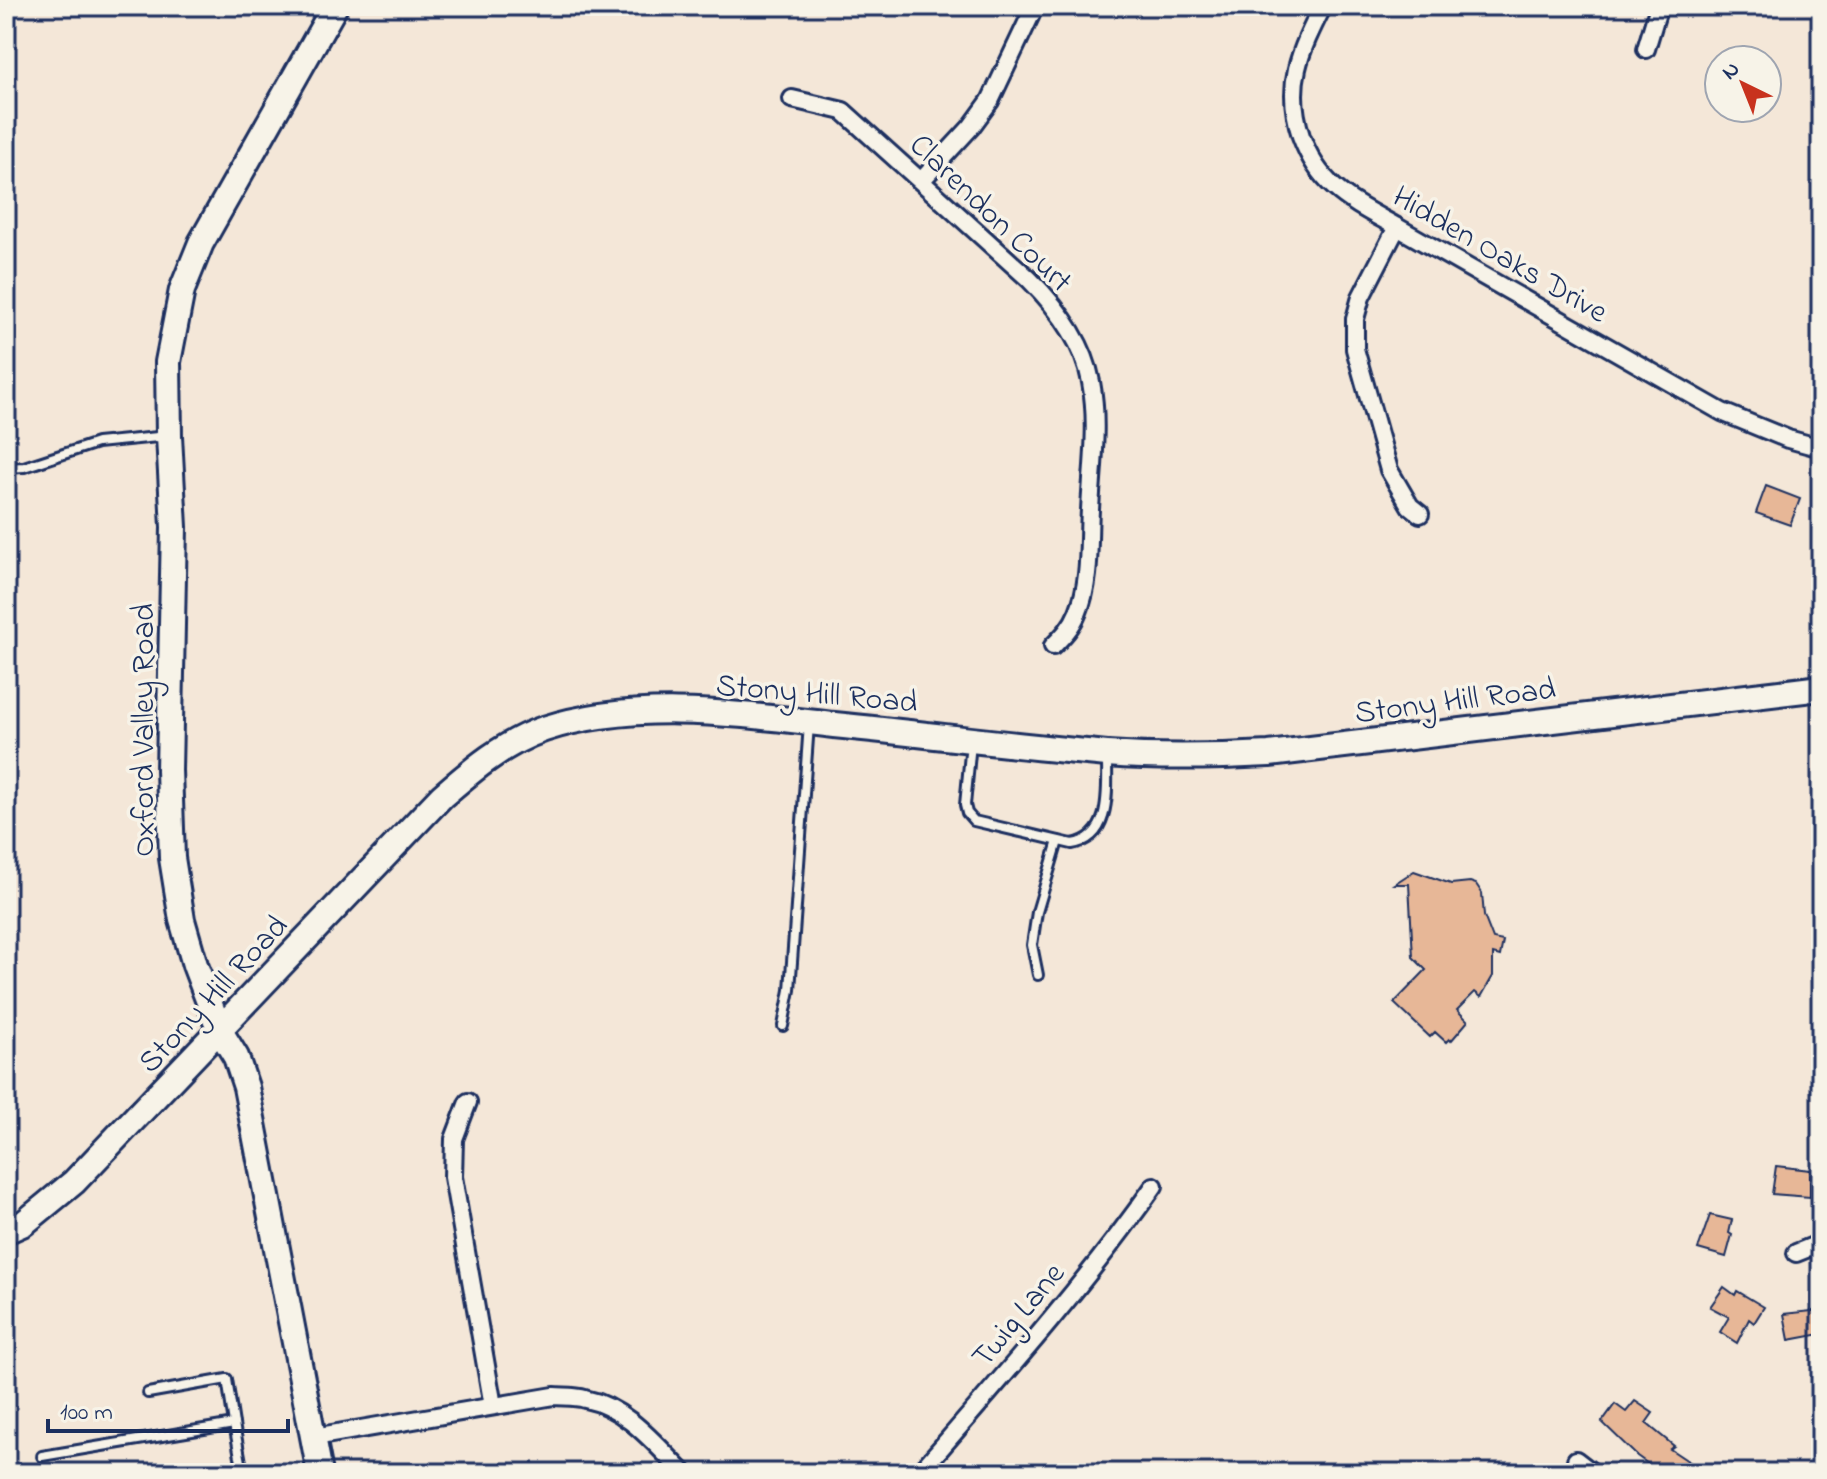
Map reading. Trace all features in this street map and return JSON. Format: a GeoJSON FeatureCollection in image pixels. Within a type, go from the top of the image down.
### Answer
{"type":"FeatureCollection","features":[{"type":"Feature","properties":{"kind":"street","name":"Oxford Valley Road"},"geometry":{"type":"LineString","coordinates":[[320,1473],[246,1087],[195,965],[182,920],[172,858],[169,770],[174,527],[169,436],[169,348],[190,266],[335,6]]}},
{"type":"Feature","properties":{"kind":"street"},"geometry":{"type":"LineString","coordinates":[[921,181],[971,127],[990,101],[1035,6]]}},
{"type":"Feature","properties":{"kind":"street","name":"Hidden Oaks Drive"},"geometry":{"type":"LineString","coordinates":[[1323,6],[1298,60],[1293,83],[1295,116],[1303,140],[1318,169],[1332,186],[1397,227],[1722,412],[1788,439],[1821,448]]}},
{"type":"Feature","properties":{"kind":"street"},"geometry":{"type":"LineString","coordinates":[[1646,49],[1659,6]]}},
{"type":"Feature","properties":{"kind":"street","name":"Clarendon Court"},"geometry":{"type":"LineString","coordinates":[[792,99],[843,111],[1051,301],[1069,328],[1091,380],[1095,423],[1086,584],[1078,612],[1067,632],[1053,646]]}},
{"type":"Feature","properties":{"kind":"street"},"geometry":{"type":"LineString","coordinates":[[1397,227],[1361,297],[1354,334],[1358,362],[1389,470],[1410,506],[1420,514]]}},
{"type":"Feature","properties":{"kind":"street","name":"Stony Hill Road"},"geometry":{"type":"LineString","coordinates":[[6,1231],[24,1223],[74,1182],[442,796],[471,771],[532,734],[578,720],[643,710],[729,714],[1158,758],[1269,754],[1821,688]]}},
{"type":"Feature","properties":{"kind":"street"},"geometry":{"type":"LineString","coordinates":[[468,1102],[454,1139],[453,1177],[493,1406]]}},
{"type":"Feature","properties":{"kind":"street","name":"Twig Lane"},"geometry":{"type":"LineString","coordinates":[[919,1473],[1086,1275],[1154,1186]]}},
{"type":"Feature","properties":{"kind":"street"},"geometry":{"type":"LineString","coordinates":[[1796,1253],[1821,1243]]}},
{"type":"Feature","properties":{"kind":"street"},"geometry":{"type":"LineString","coordinates":[[314,1437],[554,1396],[585,1399],[607,1406],[627,1419],[684,1473]]}},
{"type":"Feature","properties":{"kind":"street"},"geometry":{"type":"LineString","coordinates":[[1576,1460],[1593,1473]]}},
{"type":"Feature","properties":{"kind":"lane"},"geometry":{"type":"LineString","coordinates":[[6,468],[24,467],[97,443],[169,436]]}},
{"type":"Feature","properties":{"kind":"lane"},"geometry":{"type":"LineString","coordinates":[[783,1026],[790,990],[809,722]]}},
{"type":"Feature","properties":{"kind":"lane"},"geometry":{"type":"LineString","coordinates":[[971,739],[965,805],[974,821],[1072,844],[1085,842],[1100,828],[1107,792],[1107,754]]}},
{"type":"Feature","properties":{"kind":"lane"},"geometry":{"type":"LineString","coordinates":[[1038,975],[1032,945],[1037,912],[1058,841]]}},
{"type":"Feature","properties":{"kind":"lane"},"geometry":{"type":"LineString","coordinates":[[148,1393],[227,1379],[243,1473]]}},
{"type":"Feature","properties":{"kind":"lane"},"geometry":{"type":"LineString","coordinates":[[42,1456],[234,1424]]}},
{"type":"Feature","properties":{"kind":"building"},"geometry":{"type":"Polygon","coordinates":[[[1766,486],[1800,499],[1790,525],[1756,513],[1766,486]]]}},
{"type":"Feature","properties":{"kind":"building"},"geometry":{"type":"Polygon","coordinates":[[[1414,871],[1451,884],[1476,884],[1482,893],[1484,916],[1493,939],[1503,941],[1500,956],[1493,954],[1493,976],[1481,997],[1475,992],[1457,1010],[1468,1021],[1451,1041],[1446,1042],[1435,1032],[1430,1037],[1394,1003],[1426,970],[1413,957],[1409,884],[1394,884],[1414,871]]]}},
{"type":"Feature","properties":{"kind":"building"},"geometry":{"type":"Polygon","coordinates":[[[1776,1166],[1810,1170],[1810,1197],[1772,1194],[1776,1166]]]}},
{"type":"Feature","properties":{"kind":"building"},"geometry":{"type":"Polygon","coordinates":[[[1710,1215],[1732,1220],[1729,1233],[1732,1235],[1726,1257],[1698,1249],[1710,1215]]]}},
{"type":"Feature","properties":{"kind":"building"},"geometry":{"type":"Polygon","coordinates":[[[1724,1287],[1764,1307],[1754,1323],[1749,1319],[1737,1343],[1720,1332],[1729,1317],[1710,1307],[1724,1287]]]}},
{"type":"Feature","properties":{"kind":"building"},"geometry":{"type":"Polygon","coordinates":[[[1821,1310],[1821,1334],[1789,1340],[1784,1314],[1821,1310]]]}},
{"type":"Feature","properties":{"kind":"building"},"geometry":{"type":"Polygon","coordinates":[[[1635,1401],[1653,1413],[1646,1423],[1674,1446],[1670,1449],[1691,1463],[1684,1473],[1661,1473],[1637,1456],[1602,1422],[1615,1404],[1626,1412],[1635,1401]]]}}]}
